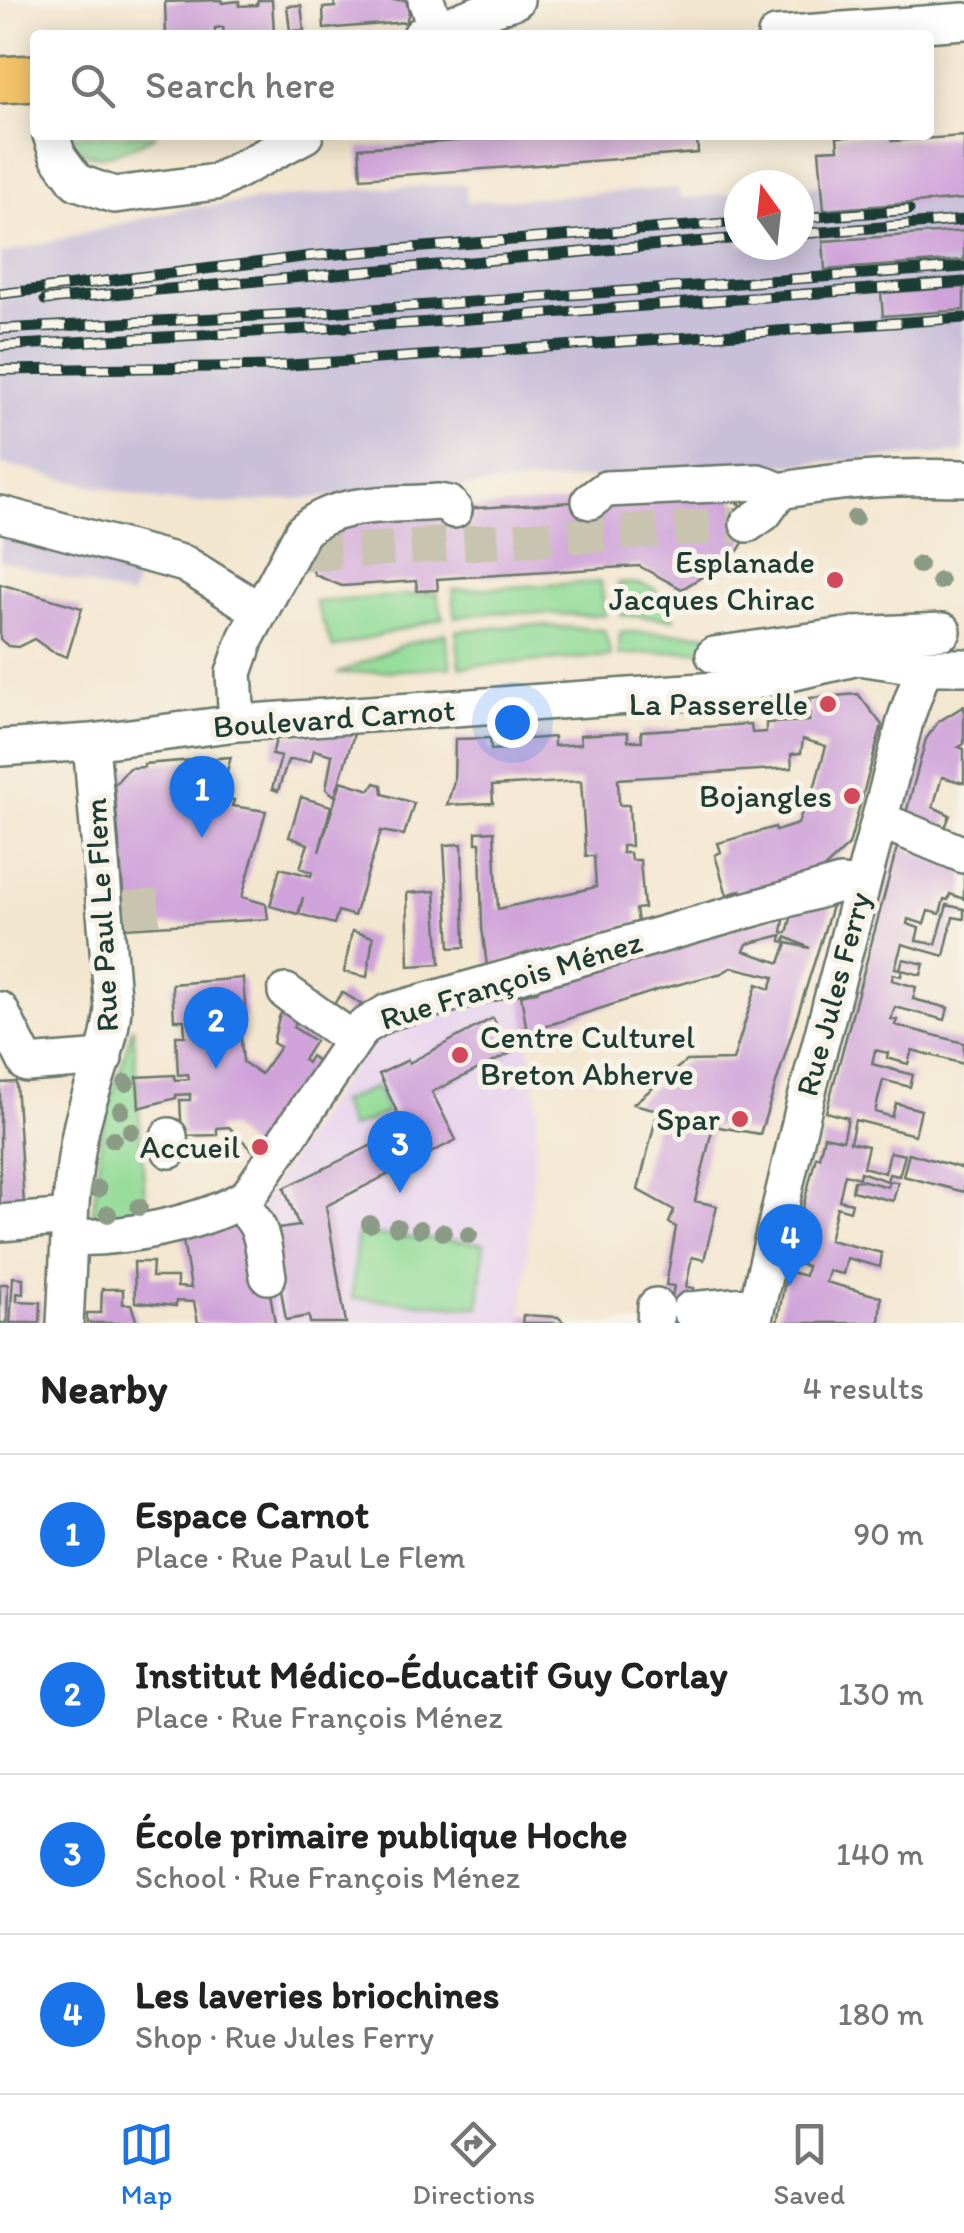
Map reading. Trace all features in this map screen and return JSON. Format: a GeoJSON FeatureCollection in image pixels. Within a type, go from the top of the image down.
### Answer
{"type":"FeatureCollection","features":[{"type":"Feature","properties":{"kind":"street"},"geometry":{"type":"LineString","coordinates":[[428,22],[516,0]]}},
{"type":"Feature","properties":{"kind":"street"},"geometry":{"type":"LineString","coordinates":[[848,30],[964,22]]}},
{"type":"Feature","properties":{"kind":"street"},"geometry":{"type":"LineString","coordinates":[[934,46],[964,43]]}},
{"type":"Feature","properties":{"kind":"street"},"geometry":{"type":"LineString","coordinates":[[53,140],[58,156],[77,182],[114,195],[216,182],[296,140]]}},
{"type":"Feature","properties":{"kind":"street"},"geometry":{"type":"LineString","coordinates":[[590,501],[606,490],[758,482],[780,491],[904,475],[964,478]]}},
{"type":"Feature","properties":{"kind":"street"},"geometry":{"type":"LineString","coordinates":[[748,524],[764,513],[780,491]]}},
{"type":"Feature","properties":{"kind":"street"},"geometry":{"type":"LineString","coordinates":[[237,722],[234,674],[246,638],[298,554],[303,531],[336,511],[438,502],[449,504],[454,510]]}},
{"type":"Feature","properties":{"kind":"street"},"geometry":{"type":"LineString","coordinates":[[0,514],[185,564],[260,611]]}},
{"type":"Feature","properties":{"kind":"street"},"geometry":{"type":"LineString","coordinates":[[924,667],[954,634]]}},
{"type":"Feature","properties":{"kind":"street"},"geometry":{"type":"LineString","coordinates":[[715,672],[854,636],[954,634]]}},
{"type":"Feature","properties":{"kind":"street","name":"Boulevard Carnot"},"geometry":{"type":"LineString","coordinates":[[0,748],[91,742],[237,722],[860,657],[924,667],[964,667]]}},
{"type":"Feature","properties":{"kind":"street","name":"Rue Jules Ferry"},"geometry":{"type":"LineString","coordinates":[[754,1314],[906,718],[924,667]]}},
{"type":"Feature","properties":{"kind":"street","name":"Rue Paul Le Flem"},"geometry":{"type":"LineString","coordinates":[[65,1323],[70,1227],[82,1128],[110,1041],[113,1009],[115,910],[91,742]]}},
{"type":"Feature","properties":{"kind":"street"},"geometry":{"type":"LineString","coordinates":[[880,820],[964,856]]}},
{"type":"Feature","properties":{"kind":"street","name":"Rue François Ménez"},"geometry":{"type":"LineString","coordinates":[[0,1223],[70,1227],[93,1238],[175,1224],[236,1203],[248,1196],[362,1028],[388,1012],[840,884],[862,886]]}},
{"type":"Feature","properties":{"kind":"street"},"geometry":{"type":"LineString","coordinates":[[286,992],[353,1040]]}},
{"type":"Feature","properties":{"kind":"street"},"geometry":{"type":"LineString","coordinates":[[0,1010],[27,1064],[104,1058]]}},
{"type":"Feature","properties":{"kind":"street"},"geometry":{"type":"LineString","coordinates":[[236,1203],[253,1214],[259,1226],[268,1276]]}},
{"type":"Feature","properties":{"kind":"street"},"geometry":{"type":"LineString","coordinates":[[667,1313],[754,1314]]}},
{"type":"Feature","properties":{"kind":"shaded area"},"geometry":{"type":"Polygon","coordinates":[[[964,136],[964,452],[225,504],[160,501],[0,464],[0,254],[182,209],[355,190],[465,184],[467,202],[678,188],[681,198],[724,194],[724,260],[814,260],[814,186],[821,185],[819,150],[837,148],[837,140],[934,140],[964,136]]]}},
{"type":"Feature","properties":{"kind":"shaded area"},"geometry":{"type":"Polygon","coordinates":[[[0,524],[142,566],[131,597],[0,560],[0,524]]]}},
{"type":"Feature","properties":{"kind":"shaded area"},"geometry":{"type":"Polygon","coordinates":[[[521,990],[538,1110],[522,1323],[266,1323],[249,1221],[366,1046],[397,1026],[521,990]]]}},
{"type":"Feature","properties":{"kind":"green space"},"geometry":{"type":"Polygon","coordinates":[[[71,140],[146,140],[97,156],[76,147],[71,140]]]}},
{"type":"Feature","properties":{"kind":"green space"},"geometry":{"type":"Polygon","coordinates":[[[601,582],[605,616],[498,612],[455,617],[453,590],[601,582]]]}},
{"type":"Feature","properties":{"kind":"green space"},"geometry":{"type":"Polygon","coordinates":[[[618,583],[654,589],[674,619],[621,615],[618,583]]]}},
{"type":"Feature","properties":{"kind":"green space"},"geometry":{"type":"Polygon","coordinates":[[[437,593],[443,618],[333,648],[315,602],[437,593]]]}},
{"type":"Feature","properties":{"kind":"green space"},"geometry":{"type":"Polygon","coordinates":[[[529,625],[604,630],[611,656],[460,667],[456,631],[529,625]]]}},
{"type":"Feature","properties":{"kind":"green space"},"geometry":{"type":"Polygon","coordinates":[[[620,632],[707,634],[709,650],[619,655],[620,632]]]}},
{"type":"Feature","properties":{"kind":"green space"},"geometry":{"type":"Polygon","coordinates":[[[445,633],[451,667],[337,674],[402,645],[445,633]]]}},
{"type":"Feature","properties":{"kind":"green space"},"geometry":{"type":"Polygon","coordinates":[[[133,1026],[146,1212],[103,1225],[93,1213],[102,1130],[133,1026]]]}},
{"type":"Feature","properties":{"kind":"green space"},"geometry":{"type":"Polygon","coordinates":[[[376,1087],[387,1113],[350,1128],[340,1102],[376,1087]]]}},
{"type":"Feature","properties":{"kind":"green space"},"geometry":{"type":"Polygon","coordinates":[[[357,1234],[484,1243],[479,1307],[352,1298],[357,1234]]]}},
{"type":"Feature","properties":{"kind":"building"},"geometry":{"type":"Polygon","coordinates":[[[222,0],[239,1],[239,6],[272,0],[274,30],[223,27],[166,30],[165,2],[222,0]]]}},
{"type":"Feature","properties":{"kind":"building"},"geometry":{"type":"Polygon","coordinates":[[[334,0],[406,0],[409,12],[406,22],[324,29],[323,8],[335,7],[334,0]]]}},
{"type":"Feature","properties":{"kind":"building"},"geometry":{"type":"Polygon","coordinates":[[[301,5],[304,30],[290,30],[287,6],[301,5]]]}},
{"type":"Feature","properties":{"kind":"building"},"geometry":{"type":"Polygon","coordinates":[[[964,136],[964,199],[824,210],[819,150],[838,149],[837,140],[934,140],[964,136]]]}},
{"type":"Feature","properties":{"kind":"building"},"geometry":{"type":"Polygon","coordinates":[[[470,140],[697,140],[698,153],[361,178],[359,148],[470,140]]]}},
{"type":"Feature","properties":{"kind":"building"},"geometry":{"type":"Polygon","coordinates":[[[964,231],[964,260],[825,270],[823,241],[964,231]]]}},
{"type":"Feature","properties":{"kind":"building"},"geometry":{"type":"Polygon","coordinates":[[[964,287],[964,310],[883,316],[881,293],[964,287]]]}},
{"type":"Feature","properties":{"kind":"building"},"geometry":{"type":"Polygon","coordinates":[[[728,495],[742,507],[746,538],[738,551],[715,560],[716,568],[682,589],[639,566],[437,579],[438,590],[417,591],[416,581],[342,586],[315,575],[305,556],[332,517],[728,495]]]}},
{"type":"Feature","properties":{"kind":"building"},"geometry":{"type":"Polygon","coordinates":[[[0,584],[82,608],[67,657],[34,639],[18,647],[8,646],[0,639],[0,584]]]}},
{"type":"Feature","properties":{"kind":"building"},"geometry":{"type":"Polygon","coordinates":[[[858,694],[882,725],[849,845],[817,875],[742,896],[741,890],[727,895],[715,855],[721,852],[718,843],[798,824],[803,808],[808,810],[826,746],[803,739],[801,753],[791,754],[792,768],[618,779],[619,805],[629,805],[631,846],[622,846],[622,853],[630,853],[631,860],[640,860],[644,908],[636,909],[638,922],[584,938],[585,943],[487,966],[480,843],[476,843],[476,832],[494,831],[498,909],[596,887],[594,856],[586,856],[581,781],[492,786],[493,803],[447,805],[454,781],[455,739],[490,738],[491,750],[505,749],[505,741],[554,737],[554,746],[581,744],[580,735],[628,732],[628,741],[642,741],[641,731],[751,724],[752,733],[766,732],[766,723],[809,721],[810,698],[858,694]]]}},
{"type":"Feature","properties":{"kind":"building"},"geometry":{"type":"Polygon","coordinates":[[[964,706],[964,744],[959,747],[964,749],[964,783],[942,777],[933,807],[950,815],[943,833],[905,817],[926,739],[938,722],[964,706]]]}},
{"type":"Feature","properties":{"kind":"building"},"geometry":{"type":"Polygon","coordinates":[[[355,731],[335,796],[326,789],[332,755],[314,750],[311,761],[288,760],[278,791],[272,789],[281,757],[272,755],[277,736],[355,731]]]}},
{"type":"Feature","properties":{"kind":"building"},"geometry":{"type":"Polygon","coordinates":[[[231,757],[220,796],[234,800],[232,806],[266,811],[242,897],[266,904],[268,919],[126,928],[114,785],[129,768],[144,764],[231,757]]]}},
{"type":"Feature","properties":{"kind":"building"},"geometry":{"type":"Polygon","coordinates":[[[341,781],[370,790],[375,783],[382,785],[383,794],[414,803],[404,835],[381,831],[354,916],[338,911],[334,924],[299,914],[303,897],[298,914],[270,906],[280,868],[311,876],[312,872],[300,868],[308,844],[289,837],[301,797],[331,806],[319,852],[341,781]]]}},
{"type":"Feature","properties":{"kind":"building"},"geometry":{"type":"Polygon","coordinates":[[[462,844],[465,947],[450,948],[444,845],[462,844]]]}},
{"type":"Feature","properties":{"kind":"building"},"geometry":{"type":"Polygon","coordinates":[[[898,844],[964,873],[964,899],[950,894],[948,900],[944,899],[940,914],[928,911],[924,924],[908,919],[907,924],[919,928],[916,941],[936,944],[947,905],[964,909],[964,919],[953,917],[944,956],[902,944],[895,968],[900,969],[903,959],[924,964],[921,975],[902,970],[901,976],[893,974],[892,980],[916,987],[913,999],[948,1008],[945,1020],[895,1007],[891,1019],[897,1020],[895,1025],[964,1043],[964,1064],[912,1050],[908,1064],[875,1050],[872,1064],[913,1075],[910,1087],[883,1080],[875,1112],[892,1117],[896,1103],[921,1110],[915,1135],[855,1120],[850,1142],[868,1146],[863,1167],[885,1173],[890,1152],[905,1155],[899,1176],[889,1174],[887,1181],[860,1172],[859,1178],[845,1174],[839,1200],[852,1203],[850,1211],[837,1207],[829,1240],[882,1253],[880,1267],[847,1258],[843,1274],[829,1271],[826,1282],[881,1297],[879,1323],[777,1323],[787,1271],[805,1276],[807,1266],[789,1262],[816,1156],[819,1157],[824,1136],[843,1140],[844,1137],[848,1118],[826,1112],[898,844]]]}},
{"type":"Feature","properties":{"kind":"building"},"geometry":{"type":"Polygon","coordinates":[[[435,891],[440,964],[409,966],[407,893],[435,891]]]}},
{"type":"Feature","properties":{"kind":"building"},"geometry":{"type":"Polygon","coordinates":[[[821,903],[832,906],[760,1134],[713,1126],[695,1201],[717,1206],[704,1260],[692,1257],[686,1287],[694,1288],[688,1320],[668,1317],[674,1286],[666,1285],[676,1227],[669,1223],[674,1210],[638,1190],[658,1110],[633,1104],[686,1061],[733,1060],[757,984],[770,989],[774,977],[732,967],[527,1032],[521,995],[538,991],[537,986],[785,914],[782,932],[787,933],[793,911],[821,903]],[[782,935],[747,944],[744,951],[780,963],[787,943],[810,948],[786,937],[785,942],[781,941],[782,935]]]}},
{"type":"Feature","properties":{"kind":"building"},"geometry":{"type":"Polygon","coordinates":[[[352,931],[373,937],[367,977],[344,972],[352,931]]]}},
{"type":"Feature","properties":{"kind":"building"},"geometry":{"type":"Polygon","coordinates":[[[243,978],[246,1018],[239,1018],[243,1062],[261,1074],[280,1047],[273,1043],[286,1006],[300,1015],[293,1027],[315,1041],[303,1060],[307,1063],[311,1056],[322,1064],[260,1158],[229,1127],[217,1128],[217,1135],[182,1136],[180,1100],[190,1100],[190,1094],[139,1108],[137,1077],[174,1075],[175,1080],[189,1079],[188,1074],[178,1075],[176,1036],[185,1036],[184,1020],[174,1020],[172,984],[243,978]]]}},
{"type":"Feature","properties":{"kind":"building"},"geometry":{"type":"Polygon","coordinates":[[[342,992],[361,1004],[353,1017],[334,1004],[342,992]]]}},
{"type":"Feature","properties":{"kind":"building"},"geometry":{"type":"Polygon","coordinates":[[[493,1018],[511,1053],[432,1092],[456,1140],[326,1206],[346,1323],[310,1323],[309,1316],[286,1320],[271,1230],[299,1226],[284,1188],[405,1129],[379,1074],[408,1060],[409,1063],[493,1018]]]}},
{"type":"Feature","properties":{"kind":"building"},"geometry":{"type":"Polygon","coordinates":[[[16,1082],[24,1204],[0,1205],[0,1083],[16,1082]]]}},
{"type":"Feature","properties":{"kind":"building"},"geometry":{"type":"Polygon","coordinates":[[[909,1153],[964,1169],[964,1192],[903,1176],[909,1153]]]}},
{"type":"Feature","properties":{"kind":"building"},"geometry":{"type":"Polygon","coordinates":[[[854,1181],[888,1187],[889,1181],[898,1182],[893,1201],[852,1191],[854,1181]]]}},
{"type":"Feature","properties":{"kind":"building"},"geometry":{"type":"Polygon","coordinates":[[[249,1221],[269,1287],[275,1323],[198,1323],[194,1302],[176,1301],[176,1306],[135,1302],[134,1262],[153,1262],[152,1277],[177,1277],[177,1287],[191,1288],[182,1235],[249,1221]]]}},
{"type":"Feature","properties":{"kind":"building"},"geometry":{"type":"Polygon","coordinates":[[[13,1277],[23,1278],[23,1294],[17,1293],[17,1301],[41,1302],[40,1323],[10,1323],[13,1277]]]}},
{"type":"Feature","properties":{"kind":"building"},"geometry":{"type":"Polygon","coordinates":[[[0,1284],[8,1284],[7,1323],[0,1323],[0,1284]]]}},
{"type":"Feature","properties":{"kind":"building"},"geometry":{"type":"Polygon","coordinates":[[[102,1289],[123,1289],[123,1304],[131,1304],[137,1323],[87,1323],[87,1313],[101,1313],[102,1289]]]}},
{"type":"Feature","properties":{"kind":"building"},"geometry":{"type":"Polygon","coordinates":[[[523,1315],[558,1317],[565,1323],[522,1323],[523,1315]]]}},
{"type":"Feature","properties":{"kind":"tunnel"},"geometry":{"type":"LineString","coordinates":[[305,554],[748,524]]}},
{"type":"Feature","properties":{"kind":"tunnel"},"geometry":{"type":"LineString","coordinates":[[124,909],[169,906]]}},
{"type":"Feature","properties":{"kind":"railway"},"geometry":{"type":"LineString","coordinates":[[814,217],[909,210]]}},
{"type":"Feature","properties":{"kind":"railway"},"geometry":{"type":"LineString","coordinates":[[814,233],[964,220]]}},
{"type":"Feature","properties":{"kind":"railway"},"geometry":{"type":"LineString","coordinates":[[0,294],[311,256],[724,223]]}},
{"type":"Feature","properties":{"kind":"railway"},"geometry":{"type":"LineString","coordinates":[[45,300],[724,239]]}},
{"type":"Feature","properties":{"kind":"railway"},"geometry":{"type":"LineString","coordinates":[[0,329],[315,313],[964,267]]}},
{"type":"Feature","properties":{"kind":"railway"},"geometry":{"type":"LineString","coordinates":[[0,346],[417,323],[964,282]]}},
{"type":"Feature","properties":{"kind":"railway"},"geometry":{"type":"LineString","coordinates":[[0,370],[276,366],[964,318]]}},
{"type":"Feature","properties":{"kind":"place","name":"Esplanade Jacques Chirac"},"geometry":{"type":"Point","coordinates":[835,580]}},
{"type":"Feature","properties":{"kind":"place","name":"La Passerelle"},"geometry":{"type":"Point","coordinates":[828,704]}},
{"type":"Feature","properties":{"kind":"place","name":"Bojangles"},"geometry":{"type":"Point","coordinates":[852,796]}},
{"type":"Feature","properties":{"kind":"place","name":"Espace Carnot"},"geometry":{"type":"Point","coordinates":[202,838]}},
{"type":"Feature","properties":{"kind":"place","name":"Centre Culturel Breton Abherve"},"geometry":{"type":"Point","coordinates":[460,1055]}},
{"type":"Feature","properties":{"kind":"place","name":"Institut Médico-Éducatif Guy Corlay"},"geometry":{"type":"Point","coordinates":[216,1069]}},
{"type":"Feature","properties":{"kind":"place","name":"Spar"},"geometry":{"type":"Point","coordinates":[740,1119]}},
{"type":"Feature","properties":{"kind":"place","name":"Accueil"},"geometry":{"type":"Point","coordinates":[260,1147]}},
{"type":"Feature","properties":{"kind":"place","name":"École primaire publique Hoche"},"geometry":{"type":"Point","coordinates":[400,1193]}},
{"type":"Feature","properties":{"kind":"place","name":"Les laveries briochines"},"geometry":{"type":"Point","coordinates":[790,1286]}}]}
